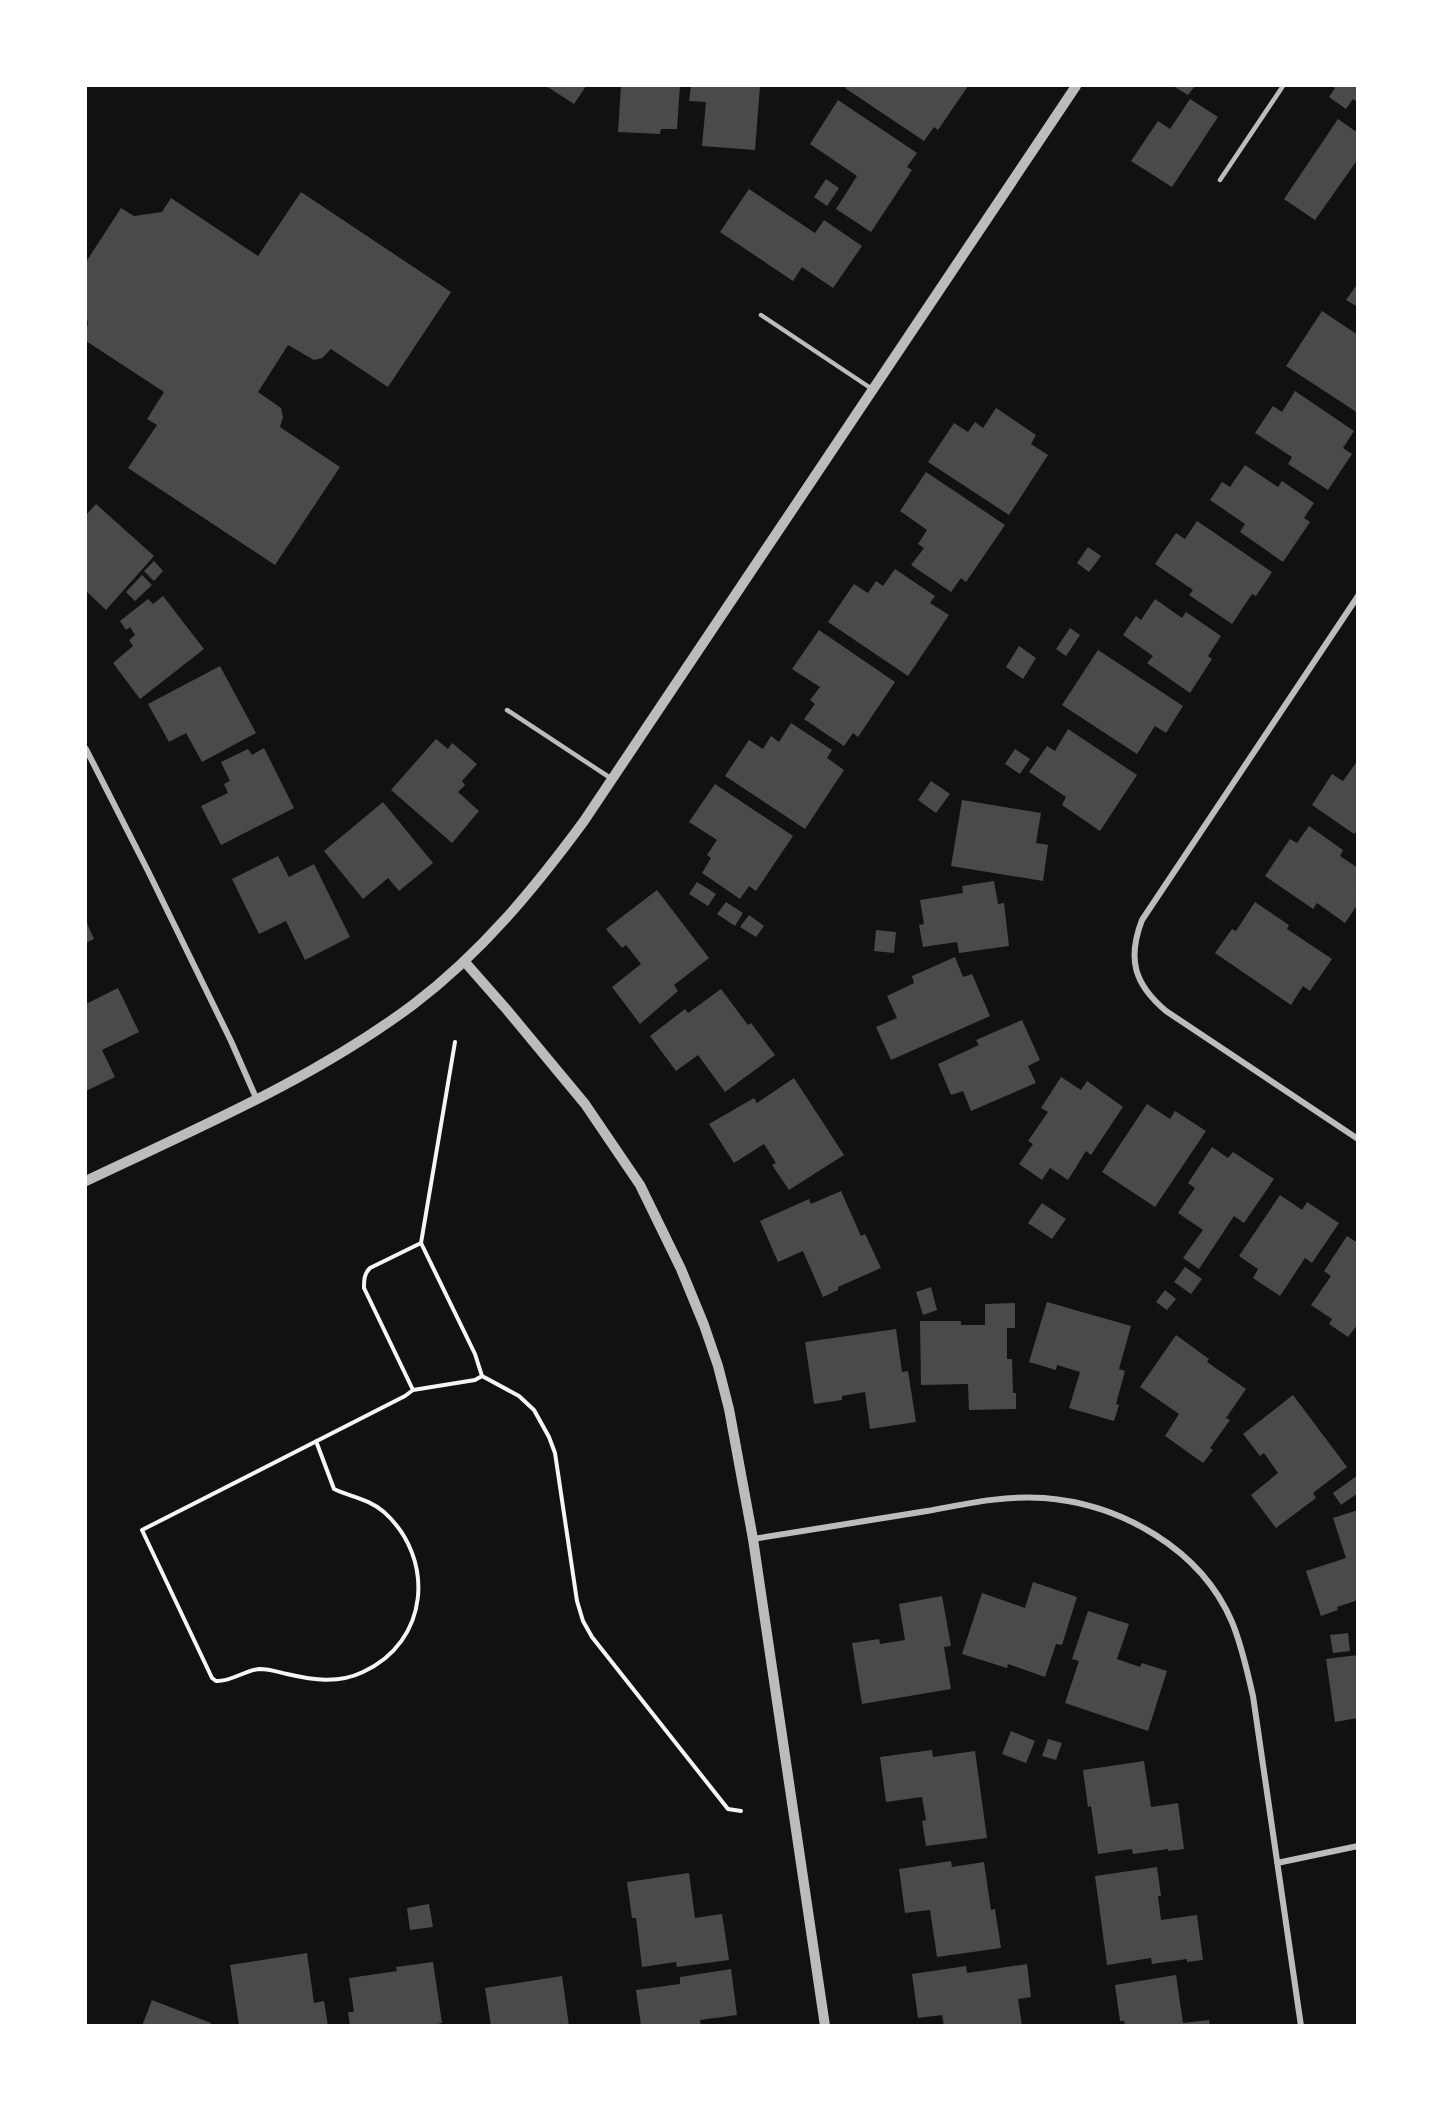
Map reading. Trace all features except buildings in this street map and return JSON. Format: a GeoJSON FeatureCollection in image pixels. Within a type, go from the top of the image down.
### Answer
{"type":"FeatureCollection","features":[{"type":"Feature","properties":{"kind":"street"},"geometry":{"type":"LineString","coordinates":[[86,1181],[257,1100],[369,1035],[414,1003],[464,962],[501,925],[531,891],[584,821],[1076,86]]}},
{"type":"Feature","properties":{"kind":"street"},"geometry":{"type":"LineString","coordinates":[[1358,596],[1158,894],[1142,920],[1133,953],[1140,981],[1147,993],[1166,1011],[1358,1139]]}},
{"type":"Feature","properties":{"kind":"street"},"geometry":{"type":"LineString","coordinates":[[86,749],[231,1041],[257,1100]]}},
{"type":"Feature","properties":{"kind":"street"},"geometry":{"type":"LineString","coordinates":[[464,962],[585,1104],[640,1185],[701,1316],[718,1366],[753,1539],[825,2025]]}},
{"type":"Feature","properties":{"kind":"street"},"geometry":{"type":"LineString","coordinates":[[753,1539],[1007,1498],[1042,1498],[1074,1501],[1108,1511],[1167,1542],[1215,1591],[1232,1621],[1241,1648],[1253,1696],[1301,2025]]}},
{"type":"Feature","properties":{"kind":"street"},"geometry":{"type":"LineString","coordinates":[[1277,1863],[1358,1846]]}},
{"type":"Feature","properties":{"kind":"lane"},"geometry":{"type":"LineString","coordinates":[[1220,180],[1283,86]]}},
{"type":"Feature","properties":{"kind":"lane"},"geometry":{"type":"LineString","coordinates":[[761,315],[872,389]]}},
{"type":"Feature","properties":{"kind":"lane"},"geometry":{"type":"LineString","coordinates":[[507,710],[612,779]]}},
{"type":"Feature","properties":{"kind":"path"},"geometry":{"type":"LineString","coordinates":[[455,1042],[421,1243],[475,1354],[482,1376],[519,1396],[534,1410],[549,1437],[555,1453],[579,1612],[592,1637],[728,1809],[741,1811]]}},
{"type":"Feature","properties":{"kind":"path"},"geometry":{"type":"LineString","coordinates":[[413,1390],[364,1288],[364,1280],[370,1268],[421,1243]]}},
{"type":"Feature","properties":{"kind":"path"},"geometry":{"type":"LineString","coordinates":[[316,1441],[334,1489],[374,1504],[401,1530],[408,1542],[417,1567],[418,1592],[414,1618],[396,1649],[376,1665],[342,1679],[317,1680],[257,1669],[226,1680],[216,1681],[212,1678],[142,1530],[413,1390],[475,1380],[482,1376]]}}]}
